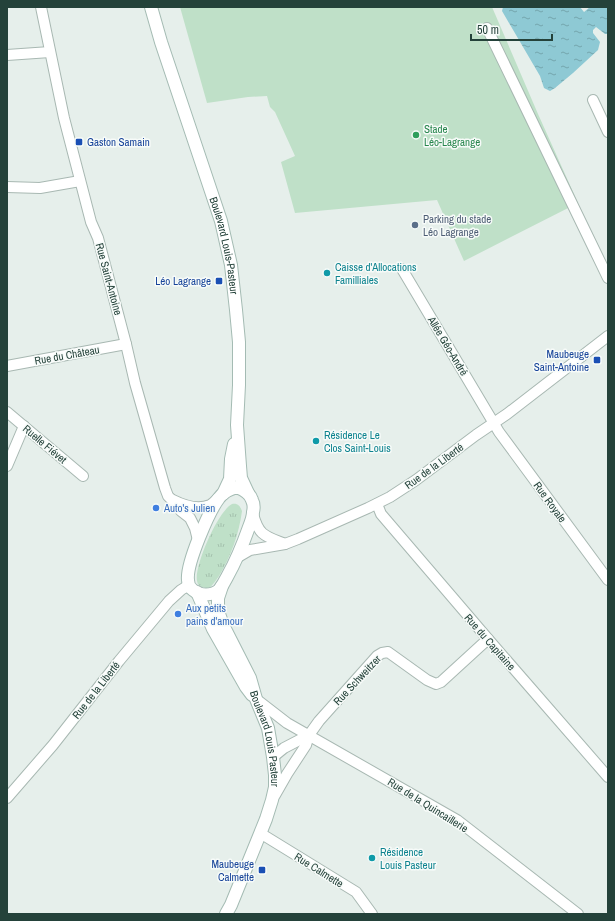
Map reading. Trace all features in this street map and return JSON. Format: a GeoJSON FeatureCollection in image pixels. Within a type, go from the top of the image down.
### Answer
{"type":"FeatureCollection","features":[{"type":"Feature","properties":{"kind":"main road","name":"Boulevard Louis-Pasteur"},"geometry":{"type":"LineString","coordinates":[[152,7],[161,42],[221,221],[231,265],[239,342],[237,425],[241,478],[252,498],[253,514]]}},
{"type":"Feature","properties":{"kind":"main road"},"geometry":{"type":"LineString","coordinates":[[237,425],[231,459],[230,479],[210,514],[198,540],[188,569],[188,580],[213,629],[246,687],[256,699]]}},
{"type":"Feature","properties":{"kind":"main road"},"geometry":{"type":"LineString","coordinates":[[221,496],[232,488],[237,487],[248,493]]}},
{"type":"Feature","properties":{"kind":"main road","name":"Boulevard Louis Pasteur"},"geometry":{"type":"LineString","coordinates":[[226,914],[260,833],[275,787],[274,757],[268,728],[256,699],[250,678],[223,626],[218,611],[218,598],[222,586],[238,557],[253,514]]}},
{"type":"Feature","properties":{"kind":"main road"},"geometry":{"type":"LineString","coordinates":[[193,589],[208,594],[213,593],[222,586]]}},
{"type":"Feature","properties":{"kind":"street","name":"Rue Saint-Antoine"},"geometry":{"type":"LineString","coordinates":[[41,7],[64,118],[80,181],[91,222],[98,238],[158,467],[168,496],[181,511],[190,518],[195,528],[198,540]]}},
{"type":"Feature","properties":{"kind":"street"},"geometry":{"type":"LineString","coordinates":[[487,28],[608,278]]}},
{"type":"Feature","properties":{"kind":"street"},"geometry":{"type":"LineString","coordinates":[[7,54],[50,52]]}},
{"type":"Feature","properties":{"kind":"street"},"geometry":{"type":"LineString","coordinates":[[593,100],[608,132]]}},
{"type":"Feature","properties":{"kind":"street"},"geometry":{"type":"LineString","coordinates":[[7,187],[40,188],[80,181]]}},
{"type":"Feature","properties":{"kind":"street","name":"Allée Géo-André"},"geometry":{"type":"LineString","coordinates":[[402,269],[494,423]]}},
{"type":"Feature","properties":{"kind":"street","name":"Rue de la Liberté"},"geometry":{"type":"LineString","coordinates":[[238,557],[250,550],[285,544],[377,504],[416,480],[507,414],[608,336]]}},
{"type":"Feature","properties":{"kind":"street","name":"Rue du Château"},"geometry":{"type":"LineString","coordinates":[[7,366],[126,344]]}},
{"type":"Feature","properties":{"kind":"street","name":"Ruelle Fiévet"},"geometry":{"type":"LineString","coordinates":[[7,412],[83,476]]}},
{"type":"Feature","properties":{"kind":"street","name":"Rue Royale"},"geometry":{"type":"LineString","coordinates":[[494,423],[499,432],[608,580]]}},
{"type":"Feature","properties":{"kind":"street"},"geometry":{"type":"LineString","coordinates":[[7,466],[24,426]]}},
{"type":"Feature","properties":{"kind":"street"},"geometry":{"type":"LineString","coordinates":[[171,500],[189,506],[202,507],[210,505],[221,496]]}},
{"type":"Feature","properties":{"kind":"street","name":"Rue du Capitaine"},"geometry":{"type":"LineString","coordinates":[[377,504],[381,514],[608,777]]}},
{"type":"Feature","properties":{"kind":"street"},"geometry":{"type":"LineString","coordinates":[[253,514],[260,531],[264,535],[285,544]]}},
{"type":"Feature","properties":{"kind":"street","name":"Rue de la Liberté"},"geometry":{"type":"LineString","coordinates":[[7,798],[53,745],[168,601],[181,590],[193,589]]}},
{"type":"Feature","properties":{"kind":"street","name":"Rue Schweitzer"},"geometry":{"type":"LineString","coordinates":[[309,735],[319,721],[377,656],[382,653],[388,652],[427,680],[436,684],[441,682],[488,639]]}},
{"type":"Feature","properties":{"kind":"street","name":"Rue de la Quincaillerie"},"geometry":{"type":"LineString","coordinates":[[256,699],[287,723],[457,820],[578,914]]}},
{"type":"Feature","properties":{"kind":"street"},"geometry":{"type":"LineString","coordinates":[[274,757],[284,748],[309,735]]}},
{"type":"Feature","properties":{"kind":"street"},"geometry":{"type":"LineString","coordinates":[[272,800],[306,745],[309,735]]}},
{"type":"Feature","properties":{"kind":"street","name":"Rue Calmette"},"geometry":{"type":"LineString","coordinates":[[260,833],[356,892],[372,914]]}},
{"type":"Feature","properties":{"kind":"green space","name":"Stade Léo-Lagrange"},"geometry":{"type":"Polygon","coordinates":[[[180,7],[492,7],[578,203],[464,261],[437,200],[295,213],[281,162],[295,156],[275,112],[270,107],[267,96],[248,97],[207,103],[180,7]]]}},
{"type":"Feature","properties":{"kind":"green space"},"geometry":{"type":"Polygon","coordinates":[[[232,504],[238,505],[242,511],[239,528],[231,553],[216,581],[209,588],[200,586],[198,585],[197,581],[197,574],[203,552],[220,517],[232,504]]]}},
{"type":"Feature","properties":{"kind":"water"},"geometry":{"type":"Polygon","coordinates":[[[503,7],[580,7],[584,12],[590,7],[608,7],[608,34],[605,34],[596,27],[593,30],[593,33],[600,42],[598,50],[573,73],[550,91],[544,88],[540,76],[502,11],[503,7]]]}},
{"type":"Feature","properties":{"kind":"place","name":"Stade Léo-Lagrange"},"geometry":{"type":"Point","coordinates":[416,135]}},
{"type":"Feature","properties":{"kind":"place","name":"Gaston Samain"},"geometry":{"type":"Point","coordinates":[79,142]}},
{"type":"Feature","properties":{"kind":"place","name":"Parking du stade Léo Lagrange"},"geometry":{"type":"Point","coordinates":[415,225]}},
{"type":"Feature","properties":{"kind":"place","name":"Caisse d'Allocations Familliales"},"geometry":{"type":"Point","coordinates":[327,273]}},
{"type":"Feature","properties":{"kind":"place","name":"Léo Lagrange"},"geometry":{"type":"Point","coordinates":[219,281]}},
{"type":"Feature","properties":{"kind":"place","name":"Maubeuge Saint-Antoine"},"geometry":{"type":"Point","coordinates":[597,360]}},
{"type":"Feature","properties":{"kind":"place","name":"Résidence Le Clos Saint-Louis"},"geometry":{"type":"Point","coordinates":[316,441]}},
{"type":"Feature","properties":{"kind":"place","name":"Auto's Julien"},"geometry":{"type":"Point","coordinates":[156,508]}},
{"type":"Feature","properties":{"kind":"place","name":"Aux petits pains d'amour"},"geometry":{"type":"Point","coordinates":[178,614]}},
{"type":"Feature","properties":{"kind":"place","name":"Résidence Louis Pasteur"},"geometry":{"type":"Point","coordinates":[372,858]}},
{"type":"Feature","properties":{"kind":"place","name":"Maubeuge Calmette"},"geometry":{"type":"Point","coordinates":[262,870]}}]}
